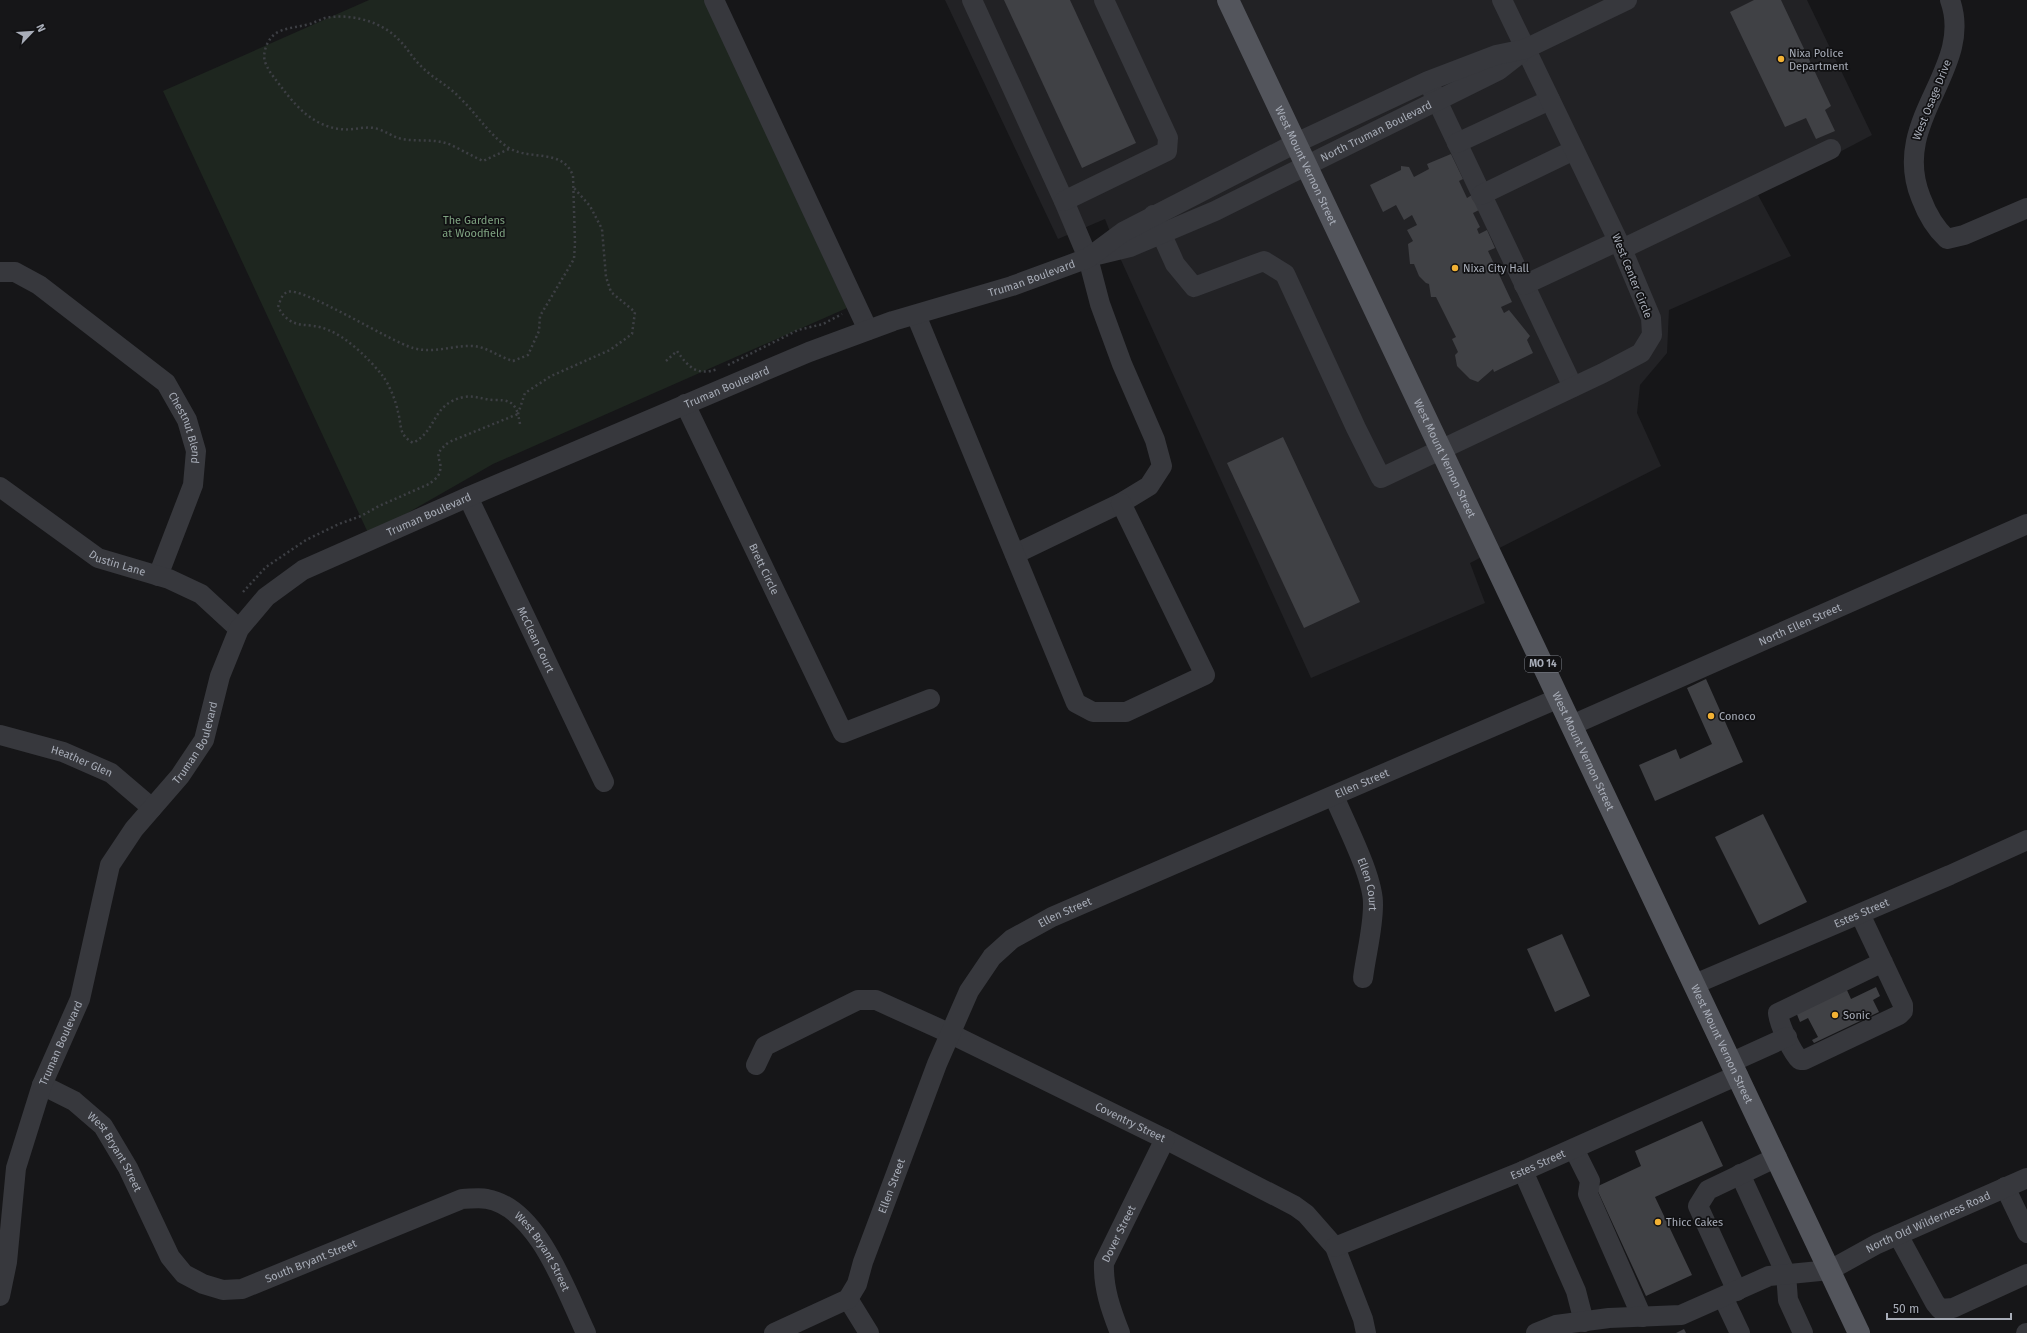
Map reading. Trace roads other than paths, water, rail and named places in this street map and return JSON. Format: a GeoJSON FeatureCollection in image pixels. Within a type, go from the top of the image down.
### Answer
{"type":"FeatureCollection","features":[{"type":"Feature","properties":{"kind":"main road","name":"West Mount Vernon Street"},"geometry":{"type":"LineString","coordinates":[[1228,0],[1860,1331]]}},
{"type":"Feature","properties":{"kind":"street"},"geometry":{"type":"LineString","coordinates":[[714,0],[868,330]]}},
{"type":"Feature","properties":{"kind":"street"},"geometry":{"type":"LineString","coordinates":[[972,0],[1064,201],[1088,258],[1100,304],[1122,364],[1156,440],[1162,466],[1149,486],[1121,503],[1015,554]]}},
{"type":"Feature","properties":{"kind":"street"},"geometry":{"type":"LineString","coordinates":[[1064,201],[1167,151],[1168,138],[1104,0]]}},
{"type":"Feature","properties":{"kind":"street","name":"West Center Circle"},"geometry":{"type":"LineString","coordinates":[[1162,234],[1176,264],[1194,287],[1264,261],[1285,274],[1356,428],[1381,478],[1573,388],[1641,352],[1652,334],[1651,318],[1620,245],[1502,0]]}},
{"type":"Feature","properties":{"kind":"street","name":"North Truman Boulevard"},"geometry":{"type":"LineString","coordinates":[[1088,258],[1130,247],[1215,211],[1499,70],[1525,49],[1627,0]]}},
{"type":"Feature","properties":{"kind":"street","name":"West Osage Drive"},"geometry":{"type":"LineString","coordinates":[[1950,0],[1954,12],[1953,48],[1921,122],[1914,145],[1912,168],[1917,190],[1925,210],[1935,227],[1946,239],[1964,235],[2027,208]]}},
{"type":"Feature","properties":{"kind":"street","name":"North Truman Boulevard"},"geometry":{"type":"LineString","coordinates":[[1296,143],[1428,81],[1496,55],[1525,49]]}},
{"type":"Feature","properties":{"kind":"street"},"geometry":{"type":"LineString","coordinates":[[1428,81],[1573,388]]}},
{"type":"Feature","properties":{"kind":"street"},"geometry":{"type":"LineString","coordinates":[[1457,143],[1550,100]]}},
{"type":"Feature","properties":{"kind":"street","name":"Truman Boulevard"},"geometry":{"type":"LineString","coordinates":[[0,1296],[7,1262],[16,1168],[42,1085],[80,999],[110,865],[134,829],[180,776],[204,740],[220,676],[239,629],[266,597],[303,570],[468,497],[809,352],[868,330],[1012,286],[1088,258],[1123,232],[1153,215],[1296,143]]}},
{"type":"Feature","properties":{"kind":"street"},"geometry":{"type":"LineString","coordinates":[[1524,284],[1620,245],[1831,149]]}},
{"type":"Feature","properties":{"kind":"street"},"geometry":{"type":"LineString","coordinates":[[1482,195],[1574,150]]}},
{"type":"Feature","properties":{"kind":"street"},"geometry":{"type":"LineString","coordinates":[[1153,215],[1162,234]]}},
{"type":"Feature","properties":{"kind":"street","name":"Chestnut Blend"},"geometry":{"type":"LineString","coordinates":[[0,272],[15,272],[39,285],[166,383],[187,420],[196,451],[193,485],[158,576]]}},
{"type":"Feature","properties":{"kind":"street"},"geometry":{"type":"LineString","coordinates":[[916,315],[1076,703],[1092,712],[1126,712],[1206,675],[1121,503]]}},
{"type":"Feature","properties":{"kind":"street","name":"Brett Circle"},"geometry":{"type":"LineString","coordinates":[[685,404],[843,733],[930,699]]}},
{"type":"Feature","properties":{"kind":"street","name":"Dustin Lane"},"geometry":{"type":"LineString","coordinates":[[0,488],[98,558],[158,576],[201,594],[239,629]]}},
{"type":"Feature","properties":{"kind":"street","name":"McClean Court"},"geometry":{"type":"LineString","coordinates":[[468,497],[604,782]]}},
{"type":"Feature","properties":{"kind":"street","name":"North Ellen Street"},"geometry":{"type":"LineString","coordinates":[[1572,725],[2027,524]]}},
{"type":"Feature","properties":{"kind":"street","name":"Ellen Street"},"geometry":{"type":"LineString","coordinates":[[848,1299],[856,1284],[937,1064],[969,991],[992,957],[1012,940],[1052,917],[1559,698]]}},
{"type":"Feature","properties":{"kind":"street","name":"Heather Glen"},"geometry":{"type":"LineString","coordinates":[[0,734],[63,752],[111,773],[152,808]]}},
{"type":"Feature","properties":{"kind":"street","name":"Ellen Court"},"geometry":{"type":"LineString","coordinates":[[1334,796],[1360,858],[1370,887],[1373,905],[1363,978]]}},
{"type":"Feature","properties":{"kind":"street","name":"Estes Street"},"geometry":{"type":"LineString","coordinates":[[1695,984],[1950,875],[2027,840]]}},
{"type":"Feature","properties":{"kind":"street"},"geometry":{"type":"LineString","coordinates":[[1860,914],[1883,962],[1903,1005],[1903,1011],[1899,1015],[1804,1060],[1800,1060],[1796,1057],[1778,1013],[1883,962]]}},
{"type":"Feature","properties":{"kind":"street","name":"Coventry Street"},"geometry":{"type":"LineString","coordinates":[[756,1065],[766,1046],[827,1014],[858,1000],[876,1000],[951,1034],[1165,1139],[1295,1206],[1306,1214],[1335,1247],[1363,1319],[1366,1333]]}},
{"type":"Feature","properties":{"kind":"street","name":"Estes Street"},"geometry":{"type":"LineString","coordinates":[[1335,1247],[1523,1171],[1574,1148],[1735,1069],[1787,1037]]}},
{"type":"Feature","properties":{"kind":"street","name":"West Bryant Street"},"geometry":{"type":"LineString","coordinates":[[42,1085],[74,1100],[103,1126],[128,1168],[162,1241]]}},
{"type":"Feature","properties":{"kind":"street","name":"Dover Street"},"geometry":{"type":"LineString","coordinates":[[1120,1333],[1110,1310],[1103,1280],[1104,1263],[1165,1139]]}},
{"type":"Feature","properties":{"kind":"street"},"geometry":{"type":"LineString","coordinates":[[1574,1148],[1590,1181],[1588,1194],[1642,1317]]}},
{"type":"Feature","properties":{"kind":"street"},"geometry":{"type":"LineString","coordinates":[[1740,1333],[1730,1294],[1698,1206],[1708,1190],[1777,1157]]}},
{"type":"Feature","properties":{"kind":"street"},"geometry":{"type":"LineString","coordinates":[[1523,1171],[1576,1291],[1584,1322]]}},
{"type":"Feature","properties":{"kind":"street"},"geometry":{"type":"LineString","coordinates":[[1740,1174],[1786,1274],[1788,1300],[1803,1333]]}},
{"type":"Feature","properties":{"kind":"street","name":"North Old Wilderness Road"},"geometry":{"type":"LineString","coordinates":[[1830,1270],[1898,1234],[2027,1178]]}},
{"type":"Feature","properties":{"kind":"street"},"geometry":{"type":"LineString","coordinates":[[2005,1187],[2027,1233]]}},
{"type":"Feature","properties":{"kind":"street","name":"South Bryant Street"},"geometry":{"type":"LineString","coordinates":[[162,1241],[170,1257],[184,1274],[203,1284],[223,1290],[242,1289],[462,1199],[474,1199]]}},
{"type":"Feature","properties":{"kind":"street","name":"West Bryant Street"},"geometry":{"type":"LineString","coordinates":[[474,1199],[487,1199],[508,1208],[530,1226],[543,1244],[586,1333]]}},
{"type":"Feature","properties":{"kind":"street"},"geometry":{"type":"LineString","coordinates":[[1898,1234],[1935,1303],[1940,1309],[1953,1308],[2027,1274]]}},
{"type":"Feature","properties":{"kind":"street"},"geometry":{"type":"LineString","coordinates":[[1536,1333],[1556,1326],[1584,1322],[1642,1317],[1681,1316],[1769,1276],[1830,1270]]}},
{"type":"Feature","properties":{"kind":"street"},"geometry":{"type":"LineString","coordinates":[[774,1333],[848,1299],[869,1333]]}},
{"type":"Feature","properties":{"kind":"place","name":"Nixa Police Department"},"geometry":{"type":"Point","coordinates":[1781,59]}},
{"type":"Feature","properties":{"kind":"place","name":"Nixa City Hall"},"geometry":{"type":"Point","coordinates":[1455,268]}},
{"type":"Feature","properties":{"kind":"place","name":"Conoco"},"geometry":{"type":"Point","coordinates":[1711,716]}},
{"type":"Feature","properties":{"kind":"place","name":"Sonic"},"geometry":{"type":"Point","coordinates":[1835,1015]}},
{"type":"Feature","properties":{"kind":"place","name":"Thicc Cakes"},"geometry":{"type":"Point","coordinates":[1658,1222]}},
{"type":"Feature","properties":{"kind":"park label","name":"The Gardens at Woodfield"},"geometry":{"type":"Point","coordinates":[474,226]}}]}
